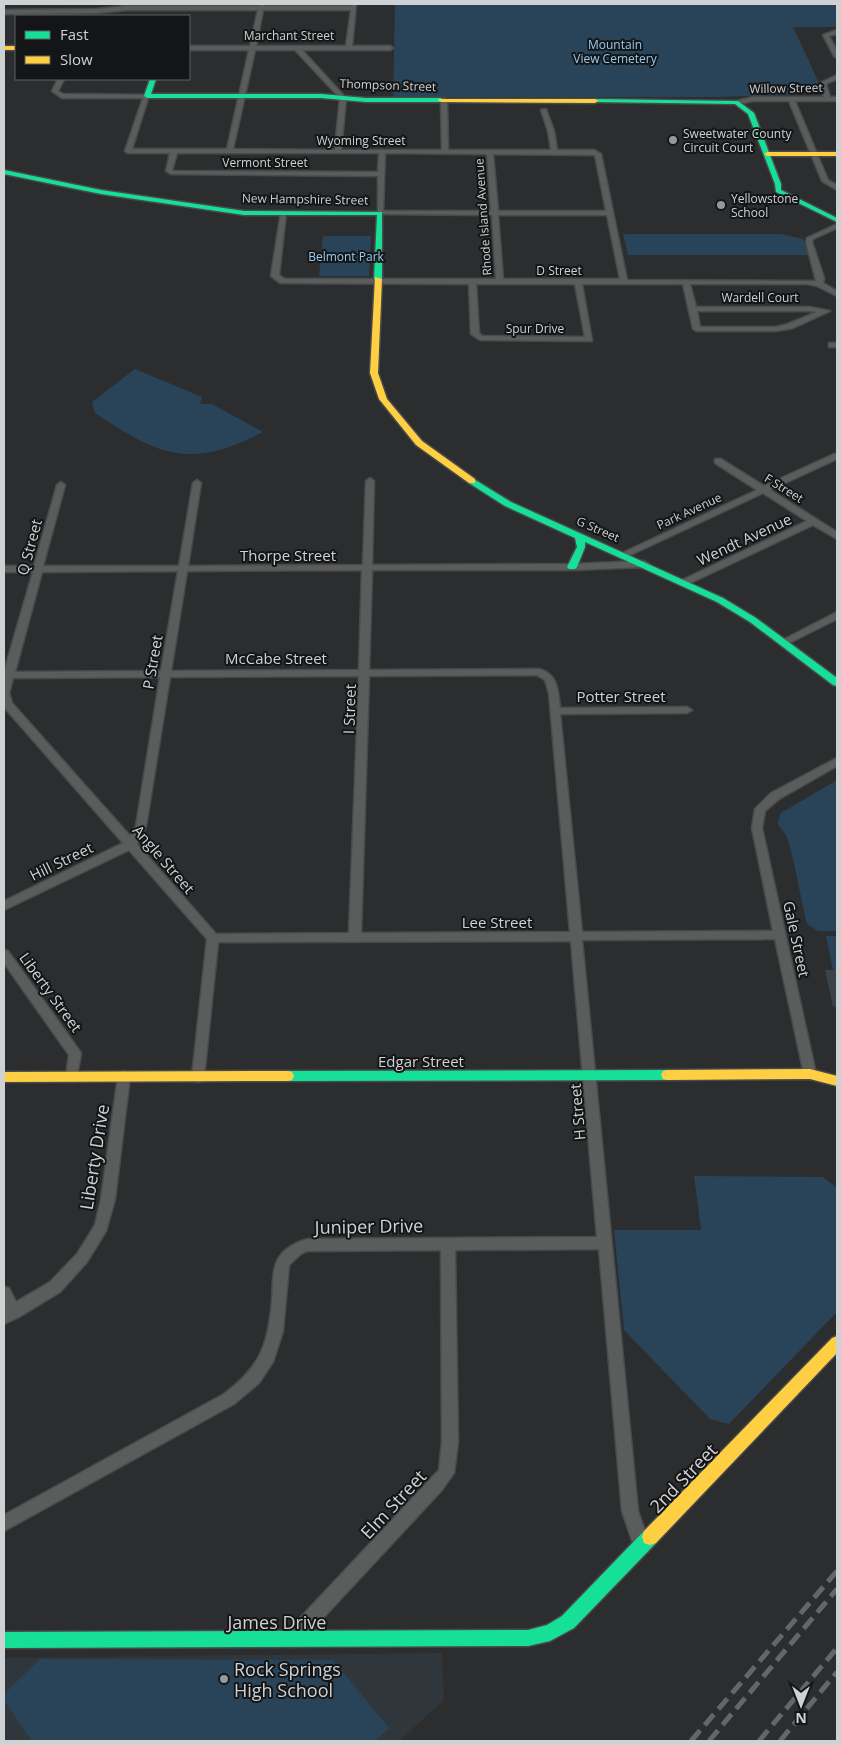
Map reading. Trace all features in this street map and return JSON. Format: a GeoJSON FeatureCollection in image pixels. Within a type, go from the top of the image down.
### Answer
{"type":"FeatureCollection","features":[{"type":"Feature","properties":{"kind":"street"},"geometry":{"type":"LineString","coordinates":[[4,12],[50,14],[176,6],[354,6],[349,48]]}},
{"type":"Feature","properties":{"kind":"street"},"geometry":{"type":"LineString","coordinates":[[230,151],[261,6]]}},
{"type":"Feature","properties":{"kind":"street"},"geometry":{"type":"LineString","coordinates":[[837,32],[826,35],[837,56]]}},
{"type":"Feature","properties":{"kind":"street","name":"Marchant Street"},"geometry":{"type":"LineString","coordinates":[[190,48],[390,48]]}},
{"type":"Feature","properties":{"kind":"street"},"geometry":{"type":"LineString","coordinates":[[297,48],[343,98],[338,151]]}},
{"type":"Feature","properties":{"kind":"street"},"geometry":{"type":"LineString","coordinates":[[827,98],[822,83],[837,77]]}},
{"type":"Feature","properties":{"kind":"street","name":"Thompson Street"},"geometry":{"type":"LineString","coordinates":[[60,80],[55,91],[62,96],[242,96],[366,100],[736,102]]}},
{"type":"Feature","properties":{"kind":"street"},"geometry":{"type":"LineString","coordinates":[[147,96],[153,80]]}},
{"type":"Feature","properties":{"kind":"street","name":"Wyoming Street"},"geometry":{"type":"LineString","coordinates":[[147,96],[128,151],[594,152],[598,154],[610,213]]}},
{"type":"Feature","properties":{"kind":"street","name":"Willow Street"},"geometry":{"type":"LineString","coordinates":[[736,102],[753,98],[837,98]]}},
{"type":"Feature","properties":{"kind":"street"},"geometry":{"type":"LineString","coordinates":[[791,98],[825,181],[837,188]]}},
{"type":"Feature","properties":{"kind":"street"},"geometry":{"type":"LineString","coordinates":[[444,100],[446,151]]}},
{"type":"Feature","properties":{"kind":"street"},"geometry":{"type":"LineString","coordinates":[[736,102],[751,113],[778,184],[778,191],[837,220]]}},
{"type":"Feature","properties":{"kind":"street"},"geometry":{"type":"LineString","coordinates":[[544,110],[551,131],[554,151]]}},
{"type":"Feature","properties":{"kind":"street","name":"Vermont Street"},"geometry":{"type":"LineString","coordinates":[[174,151],[169,170],[172,173],[382,174]]}},
{"type":"Feature","properties":{"kind":"street"},"geometry":{"type":"LineString","coordinates":[[377,281],[382,151]]}},
{"type":"Feature","properties":{"kind":"street","name":"Rhode Island Avenue"},"geometry":{"type":"LineString","coordinates":[[490,151],[500,281]]}},
{"type":"Feature","properties":{"kind":"street"},"geometry":{"type":"LineString","coordinates":[[767,154],[837,154]]}},
{"type":"Feature","properties":{"kind":"street","name":"New Hampshire Street"},"geometry":{"type":"LineString","coordinates":[[4,172],[140,199],[244,213],[610,213]]}},
{"type":"Feature","properties":{"kind":"street","name":"D Street"},"geometry":{"type":"LineString","coordinates":[[283,213],[275,276],[283,282],[808,282],[819,284],[837,294]]}},
{"type":"Feature","properties":{"kind":"street"},"geometry":{"type":"LineString","coordinates":[[610,213],[624,282]]}},
{"type":"Feature","properties":{"kind":"street"},"geometry":{"type":"LineString","coordinates":[[819,284],[820,278],[809,242],[810,238],[837,226]]}},
{"type":"Feature","properties":{"kind":"street","name":"G Street"},"geometry":{"type":"LineString","coordinates":[[377,281],[374,373],[383,399],[398,420],[419,443],[447,465],[508,504],[685,582],[744,615],[784,642],[837,683]]}},
{"type":"Feature","properties":{"kind":"street","name":"Rhode Island Avenue"},"geometry":{"type":"LineString","coordinates":[[472,281],[475,334],[480,338]]}},
{"type":"Feature","properties":{"kind":"street","name":"Spur Drive"},"geometry":{"type":"LineString","coordinates":[[480,338],[589,339],[578,282]]}},
{"type":"Feature","properties":{"kind":"street","name":"Wardell Court"},"geometry":{"type":"LineString","coordinates":[[686,282],[697,328],[776,329],[790,326],[829,310],[693,308]]}},
{"type":"Feature","properties":{"kind":"street","name":"Park Avenue"},"geometry":{"type":"LineString","coordinates":[[623,555],[837,456]]}},
{"type":"Feature","properties":{"kind":"street","name":"F Street"},"geometry":{"type":"LineString","coordinates":[[718,461],[837,536]]}},
{"type":"Feature","properties":{"kind":"street","name":"I Street"},"geometry":{"type":"LineString","coordinates":[[355,937],[370,481]]}},
{"type":"Feature","properties":{"kind":"street","name":"P Street"},"geometry":{"type":"LineString","coordinates":[[130,844],[141,826],[197,483]]}},
{"type":"Feature","properties":{"kind":"street","name":"Q Street"},"geometry":{"type":"LineString","coordinates":[[6,674],[61,485]]}},
{"type":"Feature","properties":{"kind":"street","name":"Wendt Avenue"},"geometry":{"type":"LineString","coordinates":[[685,582],[814,521]]}},
{"type":"Feature","properties":{"kind":"street"},"geometry":{"type":"LineString","coordinates":[[572,567],[581,547],[579,535]]}},
{"type":"Feature","properties":{"kind":"street","name":"Thorpe Street"},"geometry":{"type":"LineString","coordinates":[[4,569],[572,567],[644,564]]}},
{"type":"Feature","properties":{"kind":"street"},"geometry":{"type":"LineString","coordinates":[[784,642],[837,615]]}},
{"type":"Feature","properties":{"kind":"street","name":"McCabe Street"},"geometry":{"type":"LineString","coordinates":[[6,674],[539,672],[548,675]]}},
{"type":"Feature","properties":{"kind":"street","name":"Angle Street"},"geometry":{"type":"LineString","coordinates":[[6,674],[4,693],[7,704],[213,938]]}},
{"type":"Feature","properties":{"kind":"street","name":"H Street"},"geometry":{"type":"LineString","coordinates":[[548,675],[551,680],[555,711],[630,1511],[642,1546]]}},
{"type":"Feature","properties":{"kind":"street","name":"Potter Street"},"geometry":{"type":"LineString","coordinates":[[555,711],[687,710]]}},
{"type":"Feature","properties":{"kind":"street","name":"Gale Street"},"geometry":{"type":"LineString","coordinates":[[810,1074],[757,828],[760,809],[775,796],[837,762]]}},
{"type":"Feature","properties":{"kind":"street","name":"Hill Street"},"geometry":{"type":"LineString","coordinates":[[4,906],[130,844]]}},
{"type":"Feature","properties":{"kind":"street","name":"Lee Street"},"geometry":{"type":"LineString","coordinates":[[213,938],[781,935]]}},
{"type":"Feature","properties":{"kind":"street"},"geometry":{"type":"LineString","coordinates":[[198,1077],[213,938]]}},
{"type":"Feature","properties":{"kind":"street","name":"Liberty Street"},"geometry":{"type":"LineString","coordinates":[[4,954],[75,1054],[72,1077]]}},
{"type":"Feature","properties":{"kind":"street","name":"Edgar Street"},"geometry":{"type":"LineString","coordinates":[[4,1077],[810,1074],[837,1081]]}},
{"type":"Feature","properties":{"kind":"street","name":"Liberty Drive"},"geometry":{"type":"LineString","coordinates":[[9,1314],[55,1287],[82,1258],[101,1228],[108,1199],[124,1076]]}},
{"type":"Feature","properties":{"kind":"street","name":"Elm Street"},"geometry":{"type":"LineString","coordinates":[[292,1639],[438,1485],[446,1473],[450,1442],[448,1243]]}},
{"type":"Feature","properties":{"kind":"street","name":"Juniper Drive"},"geometry":{"type":"LineString","coordinates":[[4,1523],[229,1399],[249,1386],[270,1355],[276,1338],[283,1262],[298,1248],[308,1245],[606,1243]]}},
{"type":"Feature","properties":{"kind":"street"},"geometry":{"type":"LineString","coordinates":[[4,1293],[9,1314]]}},
{"type":"Feature","properties":{"kind":"street","name":"2nd Street"},"geometry":{"type":"LineString","coordinates":[[550,1633],[568,1622],[837,1343]]}},
{"type":"Feature","properties":{"kind":"street","name":"James Drive"},"geometry":{"type":"LineString","coordinates":[[4,1640],[528,1638],[550,1633]]}},
{"type":"Feature","properties":{"kind":"shaded area","name":"Rock Springs High School"},"geometry":{"type":"Polygon","coordinates":[[[442,1653],[444,1700],[399,1741],[4,1741],[4,1658],[442,1653]]]}},
{"type":"Feature","properties":{"kind":"green space","name":"Mountain View Cemetery"},"geometry":{"type":"Polygon","coordinates":[[[395,4],[837,4],[837,27],[793,27],[821,87],[801,87],[804,94],[717,97],[393,97],[395,4]]]}},
{"type":"Feature","properties":{"kind":"green space"},"geometry":{"type":"Polygon","coordinates":[[[623,234],[781,234],[803,239],[809,255],[628,255],[623,234]]]}},
{"type":"Feature","properties":{"kind":"green space","name":"Belmont Park"},"geometry":{"type":"Polygon","coordinates":[[[323,236],[371,236],[369,276],[319,276],[323,236]]]}},
{"type":"Feature","properties":{"kind":"green space"},"geometry":{"type":"Polygon","coordinates":[[[135,369],[202,397],[200,404],[212,404],[263,432],[238,444],[215,451],[195,454],[176,453],[157,448],[138,439],[95,413],[92,402],[135,369]]]}},
{"type":"Feature","properties":{"kind":"green space"},"geometry":{"type":"Polygon","coordinates":[[[837,780],[837,931],[818,931],[807,924],[788,840],[778,822],[781,813],[837,780]]]}},
{"type":"Feature","properties":{"kind":"green space"},"geometry":{"type":"Polygon","coordinates":[[[826,936],[837,936],[837,970],[833,970],[826,936]]]}},
{"type":"Feature","properties":{"kind":"green space"},"geometry":{"type":"Polygon","coordinates":[[[694,1176],[823,1177],[837,1188],[837,1312],[729,1424],[710,1419],[624,1330],[614,1230],[701,1230],[694,1176]]]}},
{"type":"Feature","properties":{"kind":"green space","name":"Rock Springs High School"},"geometry":{"type":"Polygon","coordinates":[[[40,1659],[333,1660],[389,1728],[375,1741],[32,1741],[4,1700],[4,1694],[40,1659]]]}},
{"type":"Feature","properties":{"kind":"building"},"geometry":{"type":"Polygon","coordinates":[[[825,970],[837,970],[837,1006],[833,1007],[825,970]]]}},
{"type":"Feature","properties":{"kind":"railway"},"geometry":{"type":"LineString","coordinates":[[691,1741],[837,1571]]}},
{"type":"Feature","properties":{"kind":"railway"},"geometry":{"type":"LineString","coordinates":[[709,1741],[837,1589]]}},
{"type":"Feature","properties":{"kind":"railway"},"geometry":{"type":"LineString","coordinates":[[759,1741],[837,1648]]}},
{"type":"Feature","properties":{"kind":"railway"},"geometry":{"type":"LineString","coordinates":[[780,1741],[837,1672]]}},
{"type":"Feature","properties":{"kind":"traffic: fast"},"geometry":{"type":"LineString","coordinates":[[153,80],[147,96],[321,96],[366,100],[441,100]]}},
{"type":"Feature","properties":{"kind":"traffic: fast"},"geometry":{"type":"LineString","coordinates":[[595,101],[736,102],[751,113],[778,184],[778,191],[837,220]]}},
{"type":"Feature","properties":{"kind":"traffic: fast"},"geometry":{"type":"LineString","coordinates":[[4,172],[101,192],[244,213],[380,213],[378,279]]}},
{"type":"Feature","properties":{"kind":"traffic: fast"},"geometry":{"type":"LineString","coordinates":[[472,481],[508,504],[720,600],[753,620],[837,683]]}},
{"type":"Feature","properties":{"kind":"traffic: fast"},"geometry":{"type":"LineString","coordinates":[[572,567],[581,547],[579,535]]}},
{"type":"Feature","properties":{"kind":"traffic: fast"},"geometry":{"type":"LineString","coordinates":[[288,1076],[667,1075]]}},
{"type":"Feature","properties":{"kind":"traffic: fast"},"geometry":{"type":"LineString","coordinates":[[4,1640],[528,1638],[550,1633],[568,1622],[650,1537]]}},
{"type":"Feature","properties":{"kind":"traffic: slow"},"geometry":{"type":"LineString","coordinates":[[4,48],[15,48]]}},
{"type":"Feature","properties":{"kind":"traffic: slow"},"geometry":{"type":"LineString","coordinates":[[441,100],[595,101]]}},
{"type":"Feature","properties":{"kind":"traffic: slow"},"geometry":{"type":"LineString","coordinates":[[767,154],[837,154]]}},
{"type":"Feature","properties":{"kind":"traffic: slow"},"geometry":{"type":"LineString","coordinates":[[378,279],[374,373],[383,399],[419,443],[472,481]]}},
{"type":"Feature","properties":{"kind":"traffic: slow"},"geometry":{"type":"LineString","coordinates":[[667,1075],[810,1074],[837,1081]]}},
{"type":"Feature","properties":{"kind":"traffic: slow"},"geometry":{"type":"LineString","coordinates":[[4,1077],[288,1076]]}},
{"type":"Feature","properties":{"kind":"traffic: slow"},"geometry":{"type":"LineString","coordinates":[[650,1537],[837,1343]]}},
{"type":"Feature","properties":{"kind":"place","name":"Sweetwater County Circuit Court"},"geometry":{"type":"Point","coordinates":[673,140]}},
{"type":"Feature","properties":{"kind":"place","name":"Yellowstone School"},"geometry":{"type":"Point","coordinates":[721,205]}},
{"type":"Feature","properties":{"kind":"place","name":"Rock Springs High School"},"geometry":{"type":"Point","coordinates":[224,1679]}}]}
